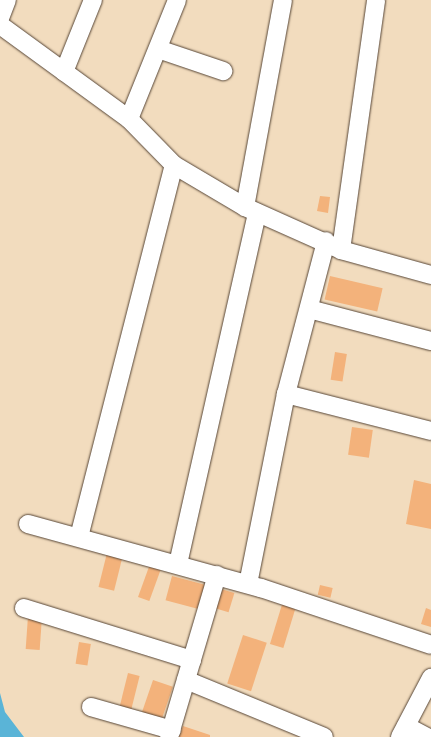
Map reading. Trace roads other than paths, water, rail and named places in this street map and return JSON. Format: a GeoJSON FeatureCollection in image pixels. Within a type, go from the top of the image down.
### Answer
{"type":"FeatureCollection","features":[{"type":"Feature","properties":{"kind":"street"},"geometry":{"type":"LineString","coordinates":[[0,18],[7,0]]}},
{"type":"Feature","properties":{"kind":"street"},"geometry":{"type":"LineString","coordinates":[[64,72],[93,0]]}},
{"type":"Feature","properties":{"kind":"street"},"geometry":{"type":"LineString","coordinates":[[129,119],[177,0]]}},
{"type":"Feature","properties":{"kind":"street"},"geometry":{"type":"LineString","coordinates":[[178,564],[251,210],[283,0]]}},
{"type":"Feature","properties":{"kind":"street"},"geometry":{"type":"LineString","coordinates":[[248,584],[286,394],[309,309],[334,246],[376,0]]}},
{"type":"Feature","properties":{"kind":"street"},"geometry":{"type":"LineString","coordinates":[[0,25],[129,119],[174,165],[251,210],[334,246],[431,275]]}},
{"type":"Feature","properties":{"kind":"street"},"geometry":{"type":"LineString","coordinates":[[158,49],[224,70]]}},
{"type":"Feature","properties":{"kind":"street"},"geometry":{"type":"LineString","coordinates":[[79,537],[174,165]]}},
{"type":"Feature","properties":{"kind":"street"},"geometry":{"type":"LineString","coordinates":[[309,309],[431,341]]}},
{"type":"Feature","properties":{"kind":"street"},"geometry":{"type":"LineString","coordinates":[[286,394],[431,431]]}},
{"type":"Feature","properties":{"kind":"street"},"geometry":{"type":"LineString","coordinates":[[28,524],[248,584],[431,645]]}},
{"type":"Feature","properties":{"kind":"street"},"geometry":{"type":"LineString","coordinates":[[91,707],[171,733],[217,575]]}},
{"type":"Feature","properties":{"kind":"street"},"geometry":{"type":"LineString","coordinates":[[24,608],[192,660]]}},
{"type":"Feature","properties":{"kind":"street"},"geometry":{"type":"LineString","coordinates":[[186,680],[324,737]]}},
{"type":"Feature","properties":{"kind":"street"},"geometry":{"type":"LineString","coordinates":[[427,737],[403,731],[429,686]]}},
{"type":"Feature","properties":{"kind":"water"},"geometry":{"type":"Polygon","coordinates":[[[0,693],[5,712],[24,737],[0,737],[0,693]]]}}]}
